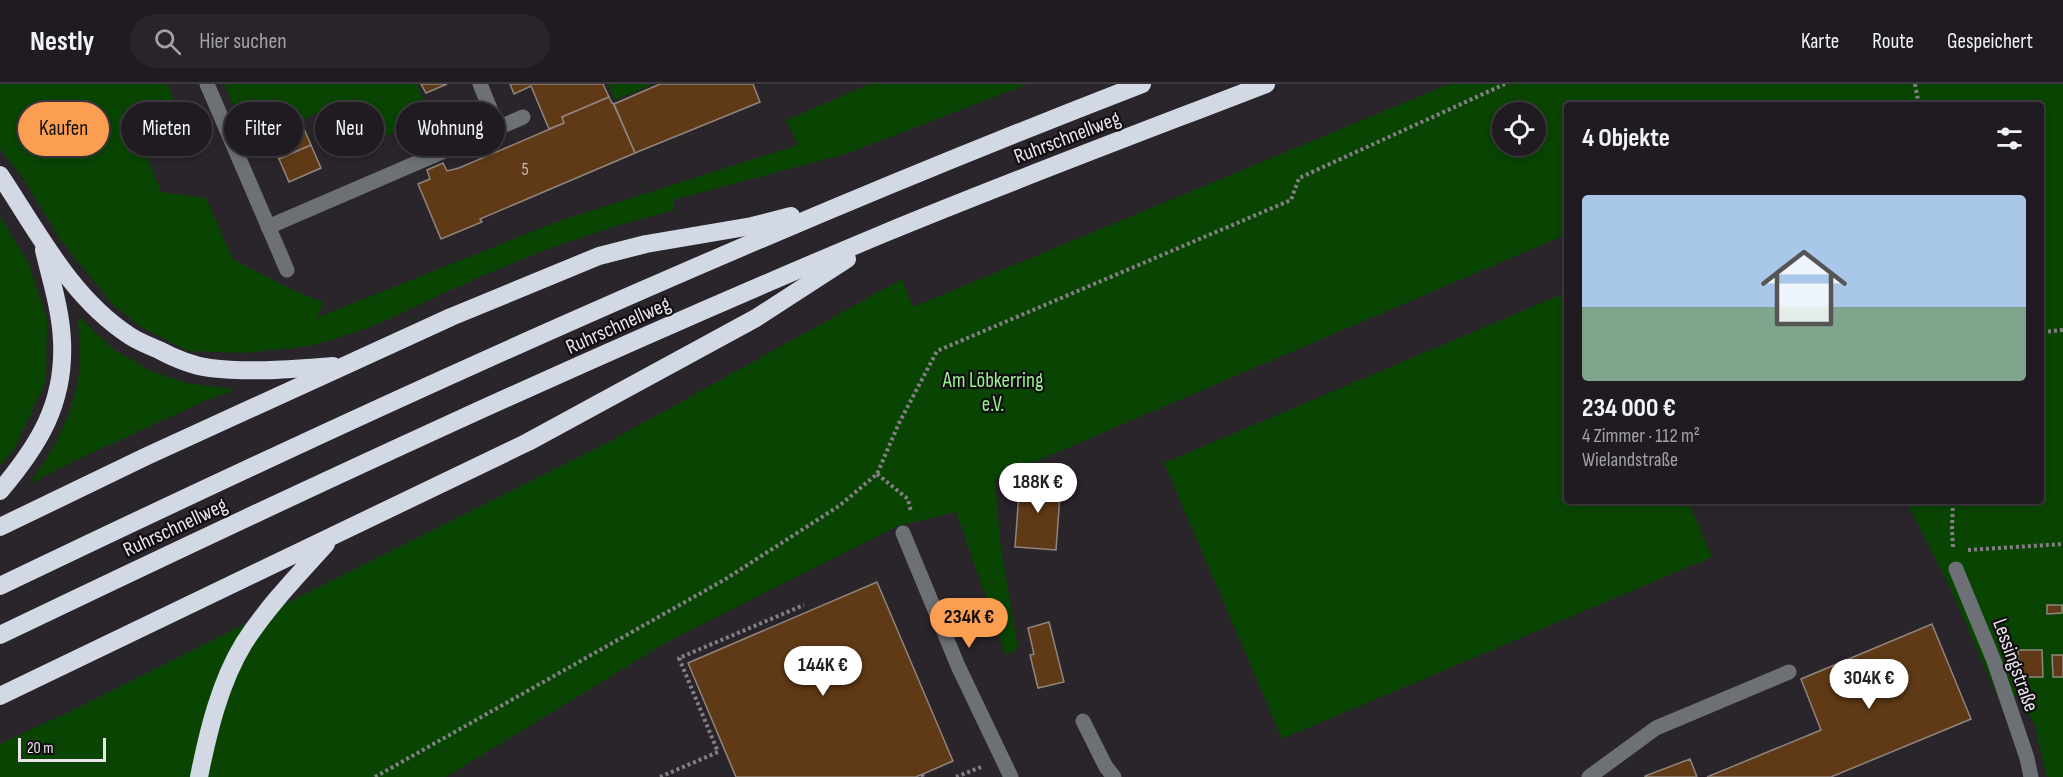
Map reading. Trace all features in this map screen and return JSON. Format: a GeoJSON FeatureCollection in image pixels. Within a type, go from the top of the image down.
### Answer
{"type":"FeatureCollection","features":[{"type":"Feature","properties":{"kind":"highway","name":"Ruhrschnellweg"},"geometry":{"type":"LineString","coordinates":[[0,586],[154,512],[722,255],[1142,84]]}},
{"type":"Feature","properties":{"kind":"highway","name":"Ruhrschnellweg"},"geometry":{"type":"LineString","coordinates":[[0,635],[154,561],[460,420],[886,233],[1266,84]]}},
{"type":"Feature","properties":{"kind":"highway"},"geometry":{"type":"LineString","coordinates":[[0,175],[42,243],[95,308],[131,337],[168,355],[207,368],[250,371],[344,366]]}},
{"type":"Feature","properties":{"kind":"highway"},"geometry":{"type":"LineString","coordinates":[[0,528],[147,456],[451,317],[599,256],[646,244],[752,226],[887,186]]}},
{"type":"Feature","properties":{"kind":"highway"},"geometry":{"type":"LineString","coordinates":[[0,696],[528,442],[746,324],[886,233]]}},
{"type":"Feature","properties":{"kind":"highway"},"geometry":{"type":"LineString","coordinates":[[0,490],[32,449],[53,411],[61,374],[63,340],[42,243]]}},
{"type":"Feature","properties":{"kind":"highway"},"geometry":{"type":"LineString","coordinates":[[199,777],[207,740],[223,688],[244,643],[289,584],[334,535]]}},
{"type":"Feature","properties":{"kind":"street"},"geometry":{"type":"LineString","coordinates":[[207,84],[286,270]]}},
{"type":"Feature","properties":{"kind":"street"},"geometry":{"type":"LineString","coordinates":[[480,84],[487,102]]}},
{"type":"Feature","properties":{"kind":"street"},"geometry":{"type":"LineString","coordinates":[[505,125],[523,117]]}},
{"type":"Feature","properties":{"kind":"street"},"geometry":{"type":"LineString","coordinates":[[268,227],[433,156]]}},
{"type":"Feature","properties":{"kind":"street"},"geometry":{"type":"LineString","coordinates":[[903,533],[958,666],[1011,777]]}},
{"type":"Feature","properties":{"kind":"street","name":"Lessingstraße"},"geometry":{"type":"LineString","coordinates":[[1956,569],[1994,661],[2027,758],[2031,777]]}},
{"type":"Feature","properties":{"kind":"street"},"geometry":{"type":"LineString","coordinates":[[1589,777],[1656,728],[1789,672]]}},
{"type":"Feature","properties":{"kind":"street"},"geometry":{"type":"LineString","coordinates":[[1083,721],[1106,767],[1114,777]]}},
{"type":"Feature","properties":{"kind":"path"},"geometry":{"type":"LineString","coordinates":[[375,777],[734,574],[831,512],[877,474],[899,423],[937,351],[1291,200],[1299,178],[1505,84]]}},
{"type":"Feature","properties":{"kind":"path"},"geometry":{"type":"LineString","coordinates":[[1915,84],[1918,102]]}},
{"type":"Feature","properties":{"kind":"path"},"geometry":{"type":"LineString","coordinates":[[2044,332],[2063,330]]}},
{"type":"Feature","properties":{"kind":"path"},"geometry":{"type":"LineString","coordinates":[[877,474],[908,499],[913,520],[903,533]]}},
{"type":"Feature","properties":{"kind":"path"},"geometry":{"type":"LineString","coordinates":[[1953,504],[1953,550],[1956,569]]}},
{"type":"Feature","properties":{"kind":"path"},"geometry":{"type":"LineString","coordinates":[[1953,550],[2063,544]]}},
{"type":"Feature","properties":{"kind":"path"},"geometry":{"type":"LineString","coordinates":[[660,777],[717,752],[679,658],[804,605]]}},
{"type":"Feature","properties":{"kind":"green space"},"geometry":{"type":"Polygon","coordinates":[[[0,84],[168,84],[175,102],[121,102],[121,156],[147,156],[161,192],[206,198],[233,259],[324,303],[316,318],[556,222],[798,145],[786,120],[870,84],[1028,84],[849,153],[673,200],[674,210],[545,250],[475,279],[378,324],[336,339],[303,347],[245,353],[187,351],[141,327],[113,305],[59,238],[23,178],[0,149],[0,84]]]}},
{"type":"Feature","properties":{"kind":"green space"},"geometry":{"type":"Polygon","coordinates":[[[224,84],[417,84],[424,102],[396,102],[396,131],[384,137],[384,102],[315,102],[315,114],[303,120],[303,102],[232,102],[224,84]]]}},
{"type":"Feature","properties":{"kind":"green space"},"geometry":{"type":"Polygon","coordinates":[[[608,84],[653,84],[615,100],[608,84]]]}},
{"type":"Feature","properties":{"kind":"green space","name":"Am Löbkerring e.V."},"geometry":{"type":"Polygon","coordinates":[[[1449,84],[2063,84],[2063,777],[2047,777],[2034,722],[2016,695],[2004,712],[1950,587],[1908,504],[2044,504],[2044,102],[1564,102],[1564,235],[995,479],[1000,541],[1018,649],[1006,655],[956,512],[898,526],[667,642],[446,777],[0,777],[0,744],[75,709],[614,439],[902,279],[913,307],[1449,84]]]}},
{"type":"Feature","properties":{"kind":"green space"},"geometry":{"type":"Polygon","coordinates":[[[0,216],[28,262],[47,319],[46,381],[14,450],[0,466],[0,216]]]}},
{"type":"Feature","properties":{"kind":"green space"},"geometry":{"type":"Polygon","coordinates":[[[1564,293],[1564,504],[1689,504],[1712,557],[1282,739],[1164,463],[1564,293]]]}},
{"type":"Feature","properties":{"kind":"green space"},"geometry":{"type":"Polygon","coordinates":[[[81,318],[112,348],[149,370],[185,383],[228,388],[233,391],[207,400],[29,484],[53,448],[71,408],[79,373],[78,320],[81,318]]]}},
{"type":"Feature","properties":{"kind":"building"},"geometry":{"type":"Polygon","coordinates":[[[421,84],[447,84],[426,93],[421,84]]]}},
{"type":"Feature","properties":{"kind":"building"},"geometry":{"type":"Polygon","coordinates":[[[510,84],[603,84],[609,97],[562,117],[564,123],[549,129],[531,86],[514,94],[510,84]]]}},
{"type":"Feature","properties":{"kind":"building"},"geometry":{"type":"Polygon","coordinates":[[[660,84],[753,84],[760,102],[635,153],[614,104],[660,84]]]}},
{"type":"Feature","properties":{"kind":"building"},"geometry":{"type":"Polygon","coordinates":[[[609,97],[635,153],[480,219],[482,222],[441,239],[418,184],[430,179],[427,170],[443,163],[447,171],[487,156],[505,156],[505,148],[564,123],[562,117],[609,97]]]}},
{"type":"Feature","properties":{"kind":"building"},"geometry":{"type":"Polygon","coordinates":[[[303,127],[311,145],[303,148],[303,127]]]}},
{"type":"Feature","properties":{"kind":"building"},"geometry":{"type":"Polygon","coordinates":[[[311,145],[321,168],[289,182],[279,159],[286,156],[303,156],[303,148],[311,145]]]}},
{"type":"Feature","properties":{"kind":"building"},"geometry":{"type":"Polygon","coordinates":[[[1020,479],[1061,482],[1056,550],[1015,547],[1020,479]]]}},
{"type":"Feature","properties":{"kind":"building"},"geometry":{"type":"Polygon","coordinates":[[[877,582],[953,761],[916,777],[736,777],[688,663],[877,582]]]}},
{"type":"Feature","properties":{"kind":"building"},"geometry":{"type":"Polygon","coordinates":[[[2047,605],[2062,605],[2062,613],[2047,614],[2047,605]]]}},
{"type":"Feature","properties":{"kind":"building"},"geometry":{"type":"Polygon","coordinates":[[[1049,622],[1064,682],[1038,688],[1030,655],[1034,654],[1028,628],[1049,622]]]}},
{"type":"Feature","properties":{"kind":"building"},"geometry":{"type":"Polygon","coordinates":[[[1932,624],[1971,719],[1831,777],[1707,777],[1821,730],[1801,679],[1932,624]]]}},
{"type":"Feature","properties":{"kind":"building"},"geometry":{"type":"Polygon","coordinates":[[[2018,650],[2042,650],[2043,677],[2019,677],[2018,650]]]}},
{"type":"Feature","properties":{"kind":"building"},"geometry":{"type":"Polygon","coordinates":[[[2052,655],[2063,655],[2063,677],[2053,677],[2052,655]]]}},
{"type":"Feature","properties":{"kind":"building"},"geometry":{"type":"Polygon","coordinates":[[[1690,759],[1697,777],[1645,777],[1645,776],[1690,759]]]}}]}
